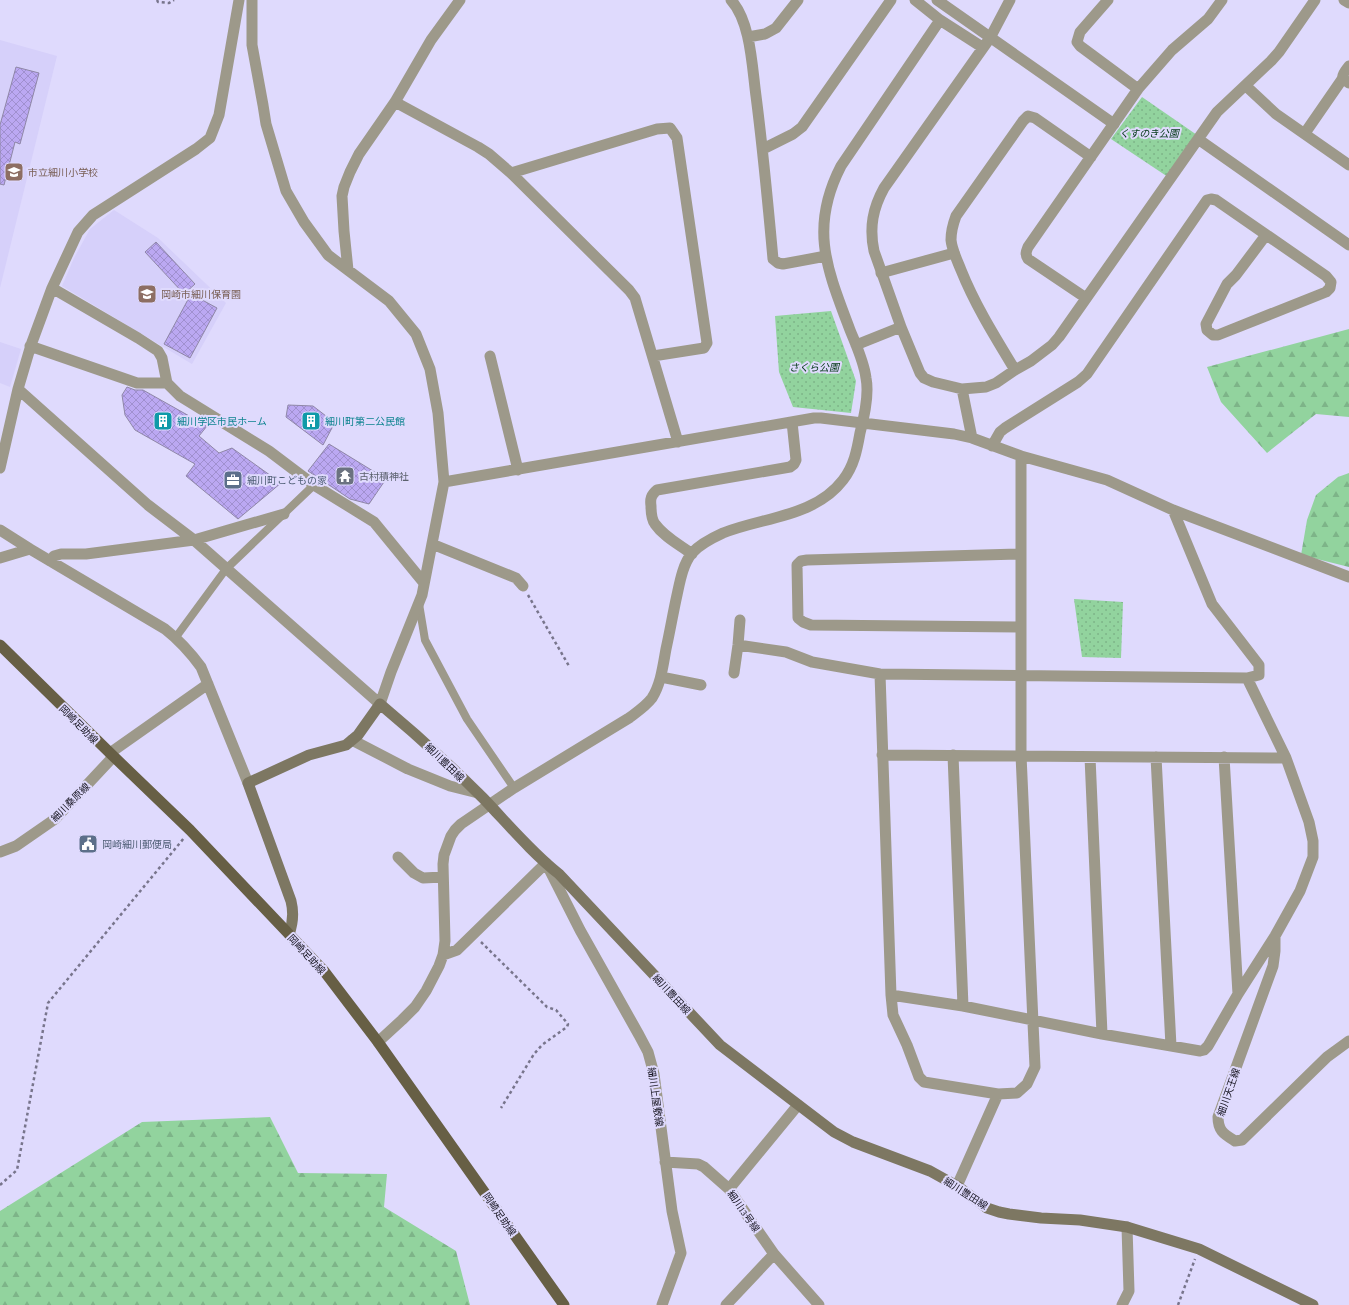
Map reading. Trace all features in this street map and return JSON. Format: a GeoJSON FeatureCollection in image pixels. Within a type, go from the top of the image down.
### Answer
{"type":"FeatureCollection","features":[{"type":"Feature","properties":{"kind":"main road","name":"岡崎足助線"},"geometry":{"type":"LineString","coordinates":[[0,646],[190,830],[324,971],[378,1042],[564,1305]]}},
{"type":"Feature","properties":{"kind":"main road"},"geometry":{"type":"LineString","coordinates":[[289,934],[293,923],[292,901],[248,783],[309,755],[346,745],[358,735],[380,704]]}},
{"type":"Feature","properties":{"kind":"main road","name":"細川豊田線"},"geometry":{"type":"LineString","coordinates":[[380,704],[420,738],[478,793],[558,874],[720,1045],[843,1138],[930,1172],[957,1186],[987,1208],[999,1212],[1041,1218],[1080,1220],[1127,1227],[1199,1249],[1313,1305]]}},
{"type":"Feature","properties":{"kind":"street"},"geometry":{"type":"LineString","coordinates":[[0,468],[18,389],[30,346],[52,288],[78,232],[93,216],[196,149],[210,138],[219,115],[238,0]]}},
{"type":"Feature","properties":{"kind":"street"},"geometry":{"type":"LineString","coordinates":[[18,389],[148,505],[194,540],[380,704],[391,672],[422,595],[444,482],[438,413],[430,369],[416,334],[389,301],[328,255],[304,222],[286,191],[266,124],[262,105],[252,44],[252,0]]}},
{"type":"Feature","properties":{"kind":"street"},"geometry":{"type":"LineString","coordinates":[[348,270],[342,196],[344,187],[359,154],[396,102],[431,40],[460,0]]}},
{"type":"Feature","properties":{"kind":"street"},"geometry":{"type":"LineString","coordinates":[[731,0],[740,12],[748,37],[763,149],[773,259],[783,264],[826,256]]}},
{"type":"Feature","properties":{"kind":"street"},"geometry":{"type":"LineString","coordinates":[[748,37],[765,34],[776,28],[798,0]]}},
{"type":"Feature","properties":{"kind":"street"},"geometry":{"type":"LineString","coordinates":[[763,149],[794,134],[802,127],[891,0]]}},
{"type":"Feature","properties":{"kind":"street"},"geometry":{"type":"LineString","coordinates":[[915,0],[940,20],[982,48]]}},
{"type":"Feature","properties":{"kind":"street"},"geometry":{"type":"LineString","coordinates":[[937,0],[1114,124]]}},
{"type":"Feature","properties":{"kind":"street"},"geometry":{"type":"LineString","coordinates":[[1010,0],[990,38],[884,188],[873,215],[871,235],[874,250],[901,328],[920,373],[924,378],[933,382],[962,389],[986,387],[996,383],[1031,361],[1052,344],[1066,329],[1086,298],[1217,112],[1235,94],[1246,86],[1279,52],[1315,0]]}},
{"type":"Feature","properties":{"kind":"street"},"geometry":{"type":"LineString","coordinates":[[1108,0],[1080,32],[1077,42],[1080,46],[1138,89]]}},
{"type":"Feature","properties":{"kind":"street"},"geometry":{"type":"LineString","coordinates":[[1086,298],[1028,259],[1026,252],[1028,247],[1138,89],[1172,50],[1208,19],[1222,0]]}},
{"type":"Feature","properties":{"kind":"street"},"geometry":{"type":"LineString","coordinates":[[1344,0],[1349,3]]}},
{"type":"Feature","properties":{"kind":"street"},"geometry":{"type":"LineString","coordinates":[[378,1042],[415,1007],[426,991],[443,955],[445,941],[443,877],[444,854],[455,830],[514,788],[629,718],[642,708],[652,697],[661,677],[679,583],[692,554],[704,543],[725,532],[799,511],[819,503],[842,482],[851,468],[863,423],[867,387],[866,378],[856,345],[835,288],[826,256],[823,236],[827,201],[834,179],[850,153],[940,20]]}},
{"type":"Feature","properties":{"kind":"street"},"geometry":{"type":"LineString","coordinates":[[1305,134],[1346,80],[1343,75],[1349,66]]}},
{"type":"Feature","properties":{"kind":"street"},"geometry":{"type":"LineString","coordinates":[[1246,86],[1276,114],[1349,165]]}},
{"type":"Feature","properties":{"kind":"street"},"geometry":{"type":"LineString","coordinates":[[396,102],[489,154],[511,173],[629,290],[635,298],[678,442]]}},
{"type":"Feature","properties":{"kind":"street"},"geometry":{"type":"LineString","coordinates":[[1015,370],[990,330],[970,292],[954,252],[951,242],[951,233],[956,216],[1023,120],[1028,116],[1035,118],[1091,157]]}},
{"type":"Feature","properties":{"kind":"street"},"geometry":{"type":"LineString","coordinates":[[511,173],[657,129],[670,128],[675,133],[707,343],[704,348],[653,356]]}},
{"type":"Feature","properties":{"kind":"street"},"geometry":{"type":"LineString","coordinates":[[1198,139],[1349,245]]}},
{"type":"Feature","properties":{"kind":"street"},"geometry":{"type":"LineString","coordinates":[[992,446],[1004,428],[1078,382],[1087,374],[1207,200],[1216,200],[1326,276],[1331,282],[1330,288],[1326,292],[1312,298],[1218,336],[1213,335],[1207,330],[1206,324],[1227,284],[1236,275],[1266,235]]}},
{"type":"Feature","properties":{"kind":"street"},"geometry":{"type":"LineString","coordinates":[[881,273],[954,252]]}},
{"type":"Feature","properties":{"kind":"street"},"geometry":{"type":"LineString","coordinates":[[52,288],[132,334],[158,351],[162,358],[167,383],[180,396],[269,451],[314,485],[374,522],[424,583]]}},
{"type":"Feature","properties":{"kind":"street"},"geometry":{"type":"LineString","coordinates":[[856,345],[901,328]]}},
{"type":"Feature","properties":{"kind":"street"},"geometry":{"type":"LineString","coordinates":[[30,346],[137,383],[167,383]]}},
{"type":"Feature","properties":{"kind":"street"},"geometry":{"type":"LineString","coordinates":[[490,356],[518,470]]}},
{"type":"Feature","properties":{"kind":"street"},"geometry":{"type":"LineString","coordinates":[[962,389],[972,438]]}},
{"type":"Feature","properties":{"kind":"street"},"geometry":{"type":"LineString","coordinates":[[444,482],[821,418],[954,434],[972,438],[1021,456],[1107,480],[1173,510],[1349,577]]}},
{"type":"Feature","properties":{"kind":"street"},"geometry":{"type":"LineString","coordinates":[[692,554],[668,538],[655,524],[650,499],[652,494],[657,490],[790,467],[796,460],[792,422]]}},
{"type":"Feature","properties":{"kind":"street"},"geometry":{"type":"LineString","coordinates":[[880,674],[891,995],[893,1015],[907,1045],[919,1077],[924,1082],[998,1094],[1017,1093],[1027,1084],[1035,1067],[1021,755],[1021,456]]}},
{"type":"Feature","properties":{"kind":"street"},"geometry":{"type":"LineString","coordinates":[[738,645],[786,652],[812,662],[880,674],[1247,678],[1259,675],[1258,665],[1212,604],[1173,510]]}},
{"type":"Feature","properties":{"kind":"street"},"geometry":{"type":"LineString","coordinates":[[50,561],[54,556],[61,554],[86,554],[194,540],[284,514]]}},
{"type":"Feature","properties":{"kind":"street"},"geometry":{"type":"LineString","coordinates":[[0,530],[176,637],[201,667],[248,783]]}},
{"type":"Feature","properties":{"kind":"street"},"geometry":{"type":"LineString","coordinates":[[432,544],[516,578],[523,586]]}},
{"type":"Feature","properties":{"kind":"street"},"geometry":{"type":"LineString","coordinates":[[0,558],[30,549]]}},
{"type":"Feature","properties":{"kind":"street"},"geometry":{"type":"LineString","coordinates":[[1020,554],[807,560],[801,561],[797,565],[798,618],[812,625],[1021,627]]}},
{"type":"Feature","properties":{"kind":"street"},"geometry":{"type":"LineString","coordinates":[[734,673],[740,620]]}},
{"type":"Feature","properties":{"kind":"street"},"geometry":{"type":"LineString","coordinates":[[661,677],[700,685]]}},
{"type":"Feature","properties":{"kind":"street"},"geometry":{"type":"LineString","coordinates":[[891,995],[963,1006],[1102,1034],[1200,1051],[1204,1050],[1208,1046],[1238,994],[1275,936],[1300,891],[1313,857],[1313,841],[1310,822],[1286,758],[1247,678]]}},
{"type":"Feature","properties":{"kind":"street","name":"細川桑原線"},"geometry":{"type":"LineString","coordinates":[[0,852],[16,846],[55,819],[111,755],[208,684]]}},
{"type":"Feature","properties":{"kind":"street"},"geometry":{"type":"LineString","coordinates":[[352,740],[408,769],[450,786],[478,793]]}},
{"type":"Feature","properties":{"kind":"street"},"geometry":{"type":"LineString","coordinates":[[882,755],[1286,758]]}},
{"type":"Feature","properties":{"kind":"street"},"geometry":{"type":"LineString","coordinates":[[953,755],[963,1006]]}},
{"type":"Feature","properties":{"kind":"street"},"geometry":{"type":"LineString","coordinates":[[1090,757],[1102,1034]]}},
{"type":"Feature","properties":{"kind":"street"},"geometry":{"type":"LineString","coordinates":[[1156,757],[1172,1046]]}},
{"type":"Feature","properties":{"kind":"street"},"geometry":{"type":"LineString","coordinates":[[1224,757],[1238,994]]}},
{"type":"Feature","properties":{"kind":"street"},"geometry":{"type":"LineString","coordinates":[[398,857],[414,873],[423,878],[443,877]]}},
{"type":"Feature","properties":{"kind":"street"},"geometry":{"type":"LineString","coordinates":[[443,955],[457,950],[546,863]]}},
{"type":"Feature","properties":{"kind":"street","name":"細川上屋敷線"},"geometry":{"type":"LineString","coordinates":[[546,863],[580,930],[640,1035],[648,1052],[654,1074],[672,1211],[681,1253],[662,1305]]}},
{"type":"Feature","properties":{"kind":"street","name":"細川天王線"},"geometry":{"type":"LineString","coordinates":[[1275,936],[1273,966],[1218,1117],[1218,1123],[1221,1131],[1235,1142],[1242,1140],[1326,1056],[1349,1041]]}},
{"type":"Feature","properties":{"kind":"street"},"geometry":{"type":"LineString","coordinates":[[957,1186],[998,1094]]}},
{"type":"Feature","properties":{"kind":"street"},"geometry":{"type":"LineString","coordinates":[[729,1189],[798,1105]]}},
{"type":"Feature","properties":{"kind":"street","name":"細川13号線"},"geometry":{"type":"LineString","coordinates":[[665,1162],[698,1164],[704,1167],[729,1189],[774,1254],[819,1305]]}},
{"type":"Feature","properties":{"kind":"street"},"geometry":{"type":"LineString","coordinates":[[1122,1305],[1129,1291],[1127,1227]]}},
{"type":"Feature","properties":{"kind":"street"},"geometry":{"type":"LineString","coordinates":[[726,1305],[774,1254]]}},
{"type":"Feature","properties":{"kind":"lane"},"geometry":{"type":"LineString","coordinates":[[176,637],[226,569],[314,485]]}},
{"type":"Feature","properties":{"kind":"lane"},"geometry":{"type":"LineString","coordinates":[[419,603],[425,640],[468,719],[514,788]]}},
{"type":"Feature","properties":{"kind":"path"},"geometry":{"type":"LineString","coordinates":[[157,0],[158,2],[169,3],[174,0]]}},
{"type":"Feature","properties":{"kind":"path"},"geometry":{"type":"LineString","coordinates":[[523,586],[569,666]]}},
{"type":"Feature","properties":{"kind":"path"},"geometry":{"type":"LineString","coordinates":[[0,1184],[17,1170],[48,1003],[190,830]]}},
{"type":"Feature","properties":{"kind":"path"},"geometry":{"type":"LineString","coordinates":[[474,934],[547,1007],[556,1010],[568,1024],[567,1027],[542,1045],[534,1054],[501,1108]]}},
{"type":"Feature","properties":{"kind":"path"},"geometry":{"type":"LineString","coordinates":[[1178,1305],[1199,1249]]}},
{"type":"Feature","properties":{"kind":"shaded area","name":"市立細川小学校"},"geometry":{"type":"Polygon","coordinates":[[[0,40],[57,56],[0,288],[0,40]]]}},
{"type":"Feature","properties":{"kind":"shaded area","name":"岡崎市細川保育園"},"geometry":{"type":"Polygon","coordinates":[[[114,210],[158,238],[226,303],[192,364],[62,286],[74,258],[90,229],[114,210]]]}},
{"type":"Feature","properties":{"kind":"shaded area"},"geometry":{"type":"Polygon","coordinates":[[[0,342],[21,349],[10,387],[0,383],[0,342]]]}},
{"type":"Feature","properties":{"kind":"green space","name":"くすのき公園"},"geometry":{"type":"Polygon","coordinates":[[[1142,97],[1197,135],[1168,177],[1111,139],[1142,97]]]}},
{"type":"Feature","properties":{"kind":"green space","name":"さくら公園"},"geometry":{"type":"Polygon","coordinates":[[[831,311],[856,381],[851,413],[793,407],[779,372],[775,316],[831,311]]]}},
{"type":"Feature","properties":{"kind":"green space"},"geometry":{"type":"Polygon","coordinates":[[[1349,329],[1349,417],[1316,414],[1267,453],[1221,402],[1207,367],[1349,329]]]}},
{"type":"Feature","properties":{"kind":"green space"},"geometry":{"type":"Polygon","coordinates":[[[1349,473],[1349,567],[1301,555],[1307,520],[1316,495],[1338,477],[1349,473]]]}},
{"type":"Feature","properties":{"kind":"green space"},"geometry":{"type":"Polygon","coordinates":[[[1074,599],[1123,602],[1121,658],[1082,657],[1074,599]]]}},
{"type":"Feature","properties":{"kind":"green space"},"geometry":{"type":"Polygon","coordinates":[[[270,1117],[298,1173],[387,1174],[384,1207],[456,1251],[470,1305],[0,1305],[0,1211],[142,1122],[270,1117]]]}},
{"type":"Feature","properties":{"kind":"building"},"geometry":{"type":"Polygon","coordinates":[[[16,67],[39,73],[20,144],[15,142],[4,185],[0,184],[0,125],[16,67]]]}},
{"type":"Feature","properties":{"kind":"building"},"geometry":{"type":"Polygon","coordinates":[[[156,242],[195,284],[184,294],[145,252],[156,242]]]}},
{"type":"Feature","properties":{"kind":"building"},"geometry":{"type":"Polygon","coordinates":[[[191,294],[217,308],[190,358],[164,344],[191,294]]]}},
{"type":"Feature","properties":{"kind":"building"},"geometry":{"type":"Polygon","coordinates":[[[127,387],[135,390],[143,390],[207,426],[199,436],[219,453],[232,448],[281,483],[238,519],[186,476],[195,464],[135,430],[125,415],[122,395],[127,387]]]}},
{"type":"Feature","properties":{"kind":"building","name":"細川町第二公民館"},"geometry":{"type":"Polygon","coordinates":[[[288,405],[313,406],[326,416],[333,426],[323,445],[286,417],[288,405]]]}},
{"type":"Feature","properties":{"kind":"building","name":"古村積神社"},"geometry":{"type":"Polygon","coordinates":[[[329,444],[386,479],[369,504],[350,499],[308,471],[329,444]]]}},
{"type":"Feature","properties":{"kind":"place","name":"市立細川小学校"},"geometry":{"type":"Point","coordinates":[14,172]}},
{"type":"Feature","properties":{"kind":"place","name":"岡崎市細川保育園"},"geometry":{"type":"Point","coordinates":[147,294]}},
{"type":"Feature","properties":{"kind":"place","name":"細川学区市民ホーム"},"geometry":{"type":"Point","coordinates":[163,421]}},
{"type":"Feature","properties":{"kind":"place","name":"細川町第二公民館"},"geometry":{"type":"Point","coordinates":[311,421]}},
{"type":"Feature","properties":{"kind":"place","name":"古村積神社"},"geometry":{"type":"Point","coordinates":[345,476]}},
{"type":"Feature","properties":{"kind":"place","name":"細川町こどもの家"},"geometry":{"type":"Point","coordinates":[233,480]}},
{"type":"Feature","properties":{"kind":"place","name":"岡崎細川郵便局"},"geometry":{"type":"Point","coordinates":[88,844]}}]}
